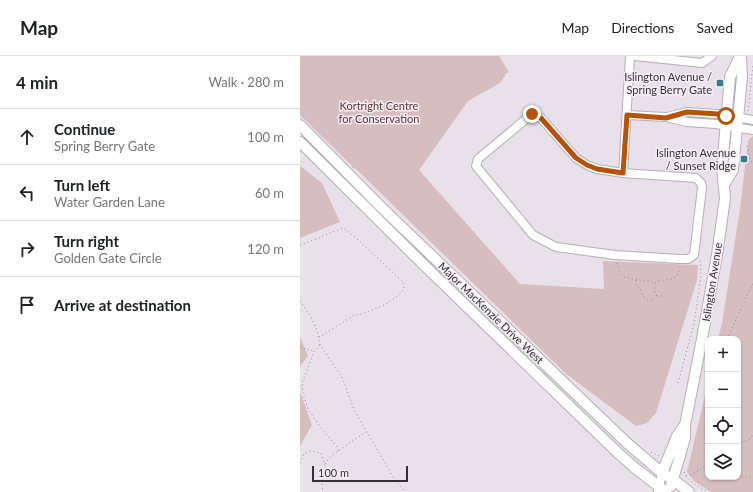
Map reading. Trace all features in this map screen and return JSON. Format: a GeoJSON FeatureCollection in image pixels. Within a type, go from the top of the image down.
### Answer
{"type":"FeatureCollection","features":[{"type":"Feature","properties":{"kind":"main road","name":"Islington Avenue"},"geometry":{"type":"LineString","coordinates":[[669,492],[674,480],[685,438],[685,425],[717,255],[725,198],[722,168],[730,77],[740,56]]}},
{"type":"Feature","properties":{"kind":"main road","name":"Islington Avenue"},"geometry":{"type":"LineString","coordinates":[[724,185],[733,170],[742,77],[740,56]]}},
{"type":"Feature","properties":{"kind":"main road","name":"Major MacKenzie Drive West"},"geometry":{"type":"LineString","coordinates":[[300,125],[382,208],[627,443],[662,473],[689,492]]}},
{"type":"Feature","properties":{"kind":"main road","name":"Major MacKenzie Drive West"},"geometry":{"type":"LineString","coordinates":[[300,142],[618,453],[661,490]]}},
{"type":"Feature","properties":{"kind":"main road","name":"Islington Avenue"},"geometry":{"type":"LineString","coordinates":[[662,473],[677,436],[685,425]]}},
{"type":"Feature","properties":{"kind":"street"},"geometry":{"type":"LineString","coordinates":[[623,173],[630,56]]}},
{"type":"Feature","properties":{"kind":"street"},"geometry":{"type":"LineString","coordinates":[[635,56],[702,63],[712,56]]}},
{"type":"Feature","properties":{"kind":"street"},"geometry":{"type":"LineString","coordinates":[[666,118],[687,112],[718,114],[726,116],[753,130]]}},
{"type":"Feature","properties":{"kind":"street"},"geometry":{"type":"LineString","coordinates":[[532,114],[541,118],[576,158],[587,165],[597,169],[623,173],[696,178],[702,183],[694,255],[688,259],[679,259],[615,255],[556,247],[533,235],[476,166],[478,159],[532,114]]}},
{"type":"Feature","properties":{"kind":"street"},"geometry":{"type":"LineString","coordinates":[[627,115],[666,118],[726,126],[753,120]]}},
{"type":"Feature","properties":{"kind":"street","name":"Islington Avenue"},"geometry":{"type":"LineString","coordinates":[[661,490],[662,473]]}},
{"type":"Feature","properties":{"kind":"path"},"geometry":{"type":"LineString","coordinates":[[748,112],[753,64]]}},
{"type":"Feature","properties":{"kind":"path"},"geometry":{"type":"LineString","coordinates":[[747,146],[750,160],[753,163]]}},
{"type":"Feature","properties":{"kind":"path"},"geometry":{"type":"LineString","coordinates":[[300,245],[343,228],[354,236],[402,282],[404,288],[400,294],[386,304],[368,312],[353,316],[318,338]]}},
{"type":"Feature","properties":{"kind":"path"},"geometry":{"type":"LineString","coordinates":[[615,255],[618,267],[626,278],[655,283],[658,281],[675,278],[680,270],[679,265]]}},
{"type":"Feature","properties":{"kind":"path"},"geometry":{"type":"LineString","coordinates":[[678,384],[694,324],[701,275],[700,259]]}},
{"type":"Feature","properties":{"kind":"path"},"geometry":{"type":"LineString","coordinates":[[636,280],[636,285],[640,288],[643,297],[646,299],[650,301],[657,296],[662,296]]}},
{"type":"Feature","properties":{"kind":"path"},"geometry":{"type":"LineString","coordinates":[[655,283],[655,293],[657,296]]}},
{"type":"Feature","properties":{"kind":"path"},"geometry":{"type":"LineString","coordinates":[[728,336],[753,283]]}},
{"type":"Feature","properties":{"kind":"path"},"geometry":{"type":"LineString","coordinates":[[300,301],[311,317],[317,330],[320,345],[343,379],[354,410],[395,480],[405,492]]}},
{"type":"Feature","properties":{"kind":"path"},"geometry":{"type":"LineString","coordinates":[[320,345],[314,352],[302,383],[308,409],[337,447],[338,451]]}},
{"type":"Feature","properties":{"kind":"path"},"geometry":{"type":"LineString","coordinates":[[300,347],[314,352]]}},
{"type":"Feature","properties":{"kind":"path"},"geometry":{"type":"LineString","coordinates":[[323,492],[321,477],[325,464],[330,457],[367,432]]}},
{"type":"Feature","properties":{"kind":"path"},"geometry":{"type":"LineString","coordinates":[[741,443],[750,439],[753,435]]}},
{"type":"Feature","properties":{"kind":"path"},"geometry":{"type":"LineString","coordinates":[[300,463],[304,454],[310,451],[321,454],[325,464]]}},
{"type":"Feature","properties":{"kind":"path"},"geometry":{"type":"LineString","coordinates":[[686,476],[692,475],[705,465]]}},
{"type":"Feature","properties":{"kind":"path"},"geometry":{"type":"LineString","coordinates":[[683,469],[686,476],[690,480],[708,492]]}},
{"type":"Feature","properties":{"kind":"path"},"geometry":{"type":"LineString","coordinates":[[741,476],[745,478],[753,476]]}},
{"type":"Feature","properties":{"kind":"green space","name":"Kortright Centre for Conservation"},"geometry":{"type":"Polygon","coordinates":[[[300,56],[499,56],[509,72],[505,74],[500,83],[468,101],[419,170],[520,284],[604,289],[603,261],[698,265],[697,280],[656,413],[647,423],[636,426],[566,374],[300,115],[300,56]]]}},
{"type":"Feature","properties":{"kind":"green space"},"geometry":{"type":"Polygon","coordinates":[[[753,136],[753,492],[711,492],[694,481],[687,472],[705,396],[705,480],[741,480],[741,336],[719,336],[740,209],[748,141],[753,136]]]}},
{"type":"Feature","properties":{"kind":"green space"},"geometry":{"type":"Polygon","coordinates":[[[300,166],[322,183],[340,222],[300,238],[300,166]]]}},
{"type":"Feature","properties":{"kind":"green space"},"geometry":{"type":"Polygon","coordinates":[[[300,337],[308,356],[300,366],[300,337]]]}},
{"type":"Feature","properties":{"kind":"green space"},"geometry":{"type":"Polygon","coordinates":[[[300,391],[312,425],[300,446],[300,391]]]}},
{"type":"Feature","properties":{"kind":"place","name":"Islington Avenue / Spring Berry Gate"},"geometry":{"type":"Point","coordinates":[720,83]}},
{"type":"Feature","properties":{"kind":"place","name":"Islington Avenue / Sunset Ridge"},"geometry":{"type":"Point","coordinates":[744,159]}},
{"type":"Feature","properties":{"kind":"route"},"geometry":{"type":"LineString","coordinates":[[532,114],[541,118],[576,158],[597,169],[623,173],[627,115],[666,118],[687,112],[726,116]]}}]}
